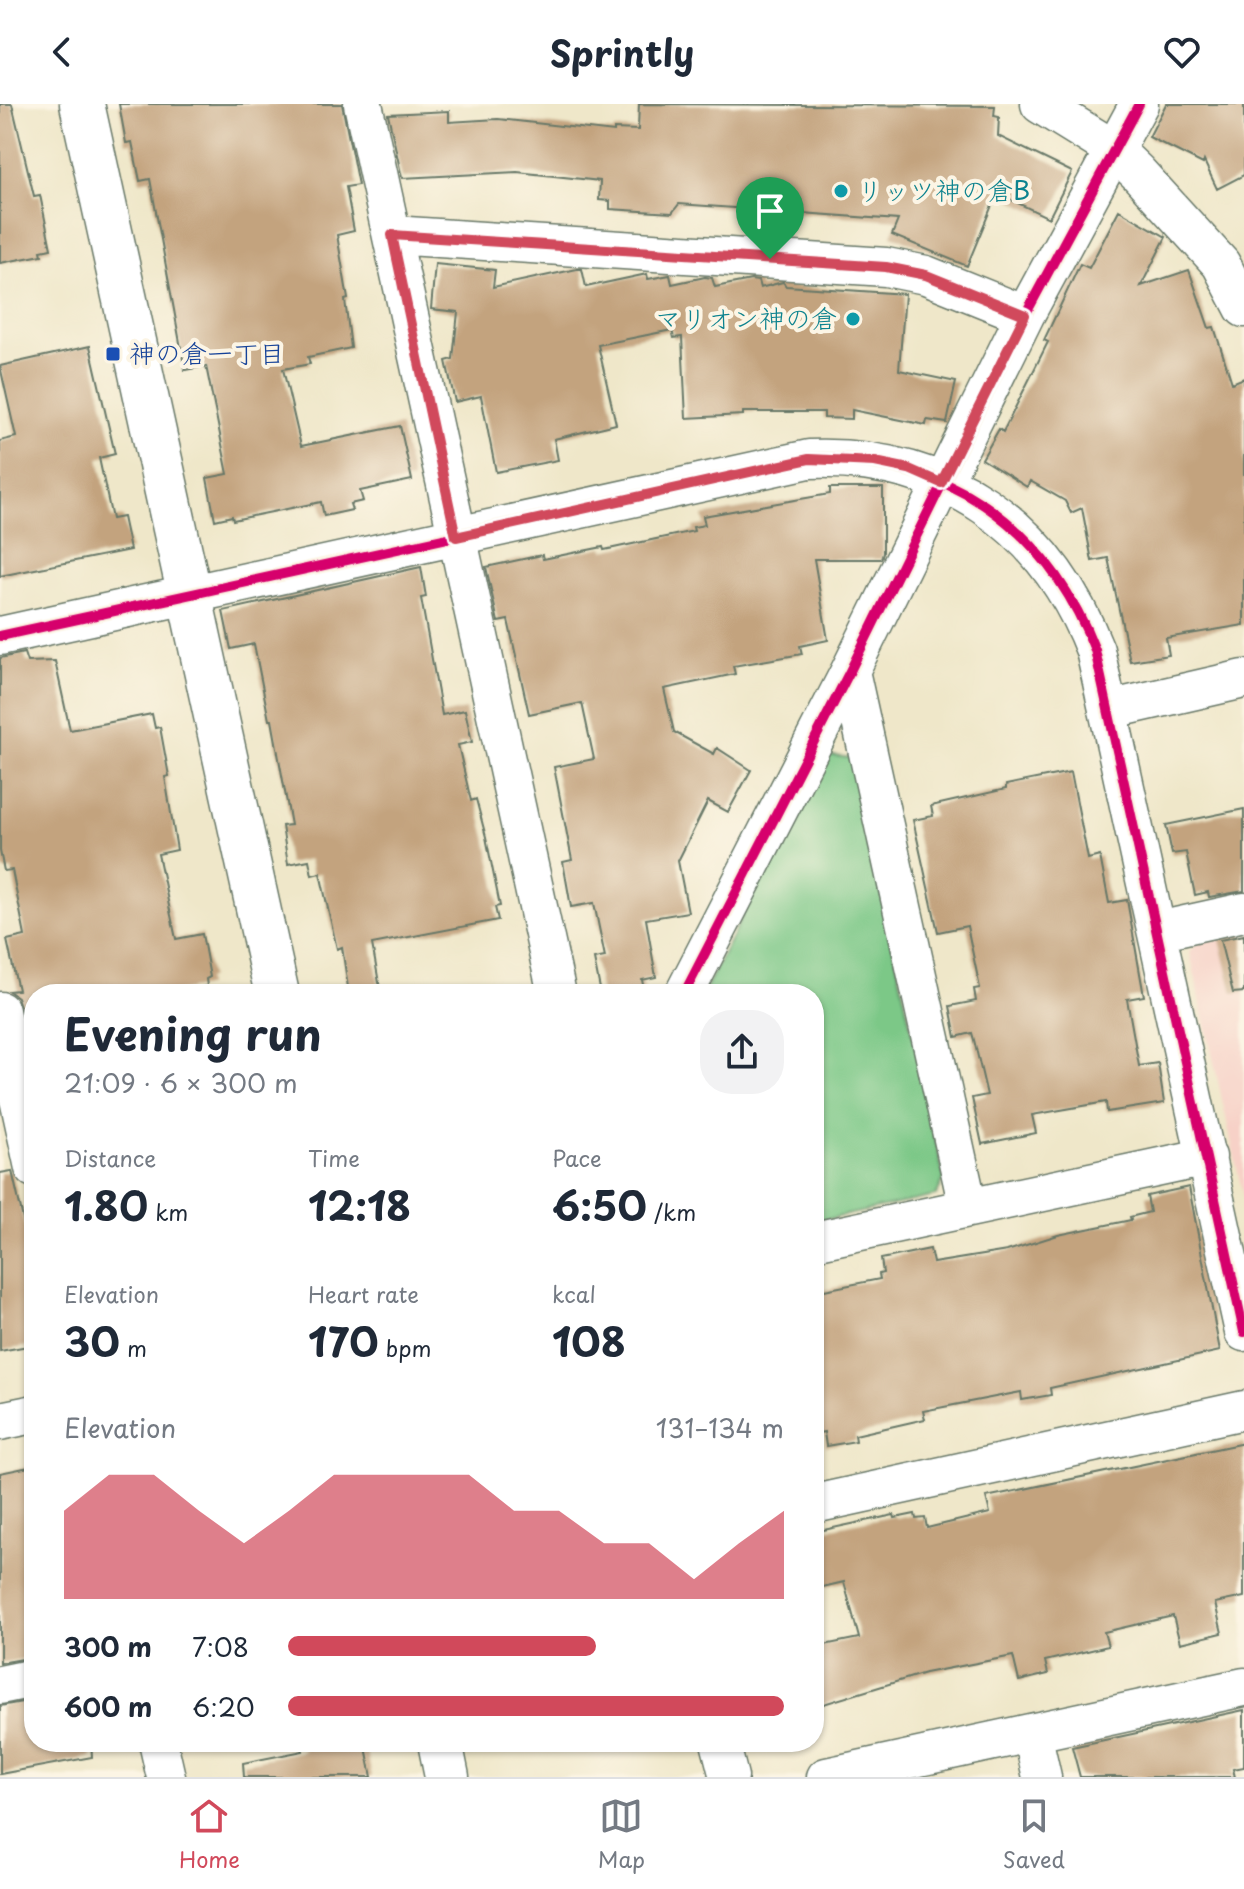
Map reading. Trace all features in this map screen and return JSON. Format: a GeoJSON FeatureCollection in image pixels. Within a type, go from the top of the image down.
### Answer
{"type":"FeatureCollection","features":[{"type":"Feature","properties":{"kind":"street"},"geometry":{"type":"LineString","coordinates":[[82,104],[275,984]]}},
{"type":"Feature","properties":{"kind":"street"},"geometry":{"type":"LineString","coordinates":[[363,104],[555,984]]}},
{"type":"Feature","properties":{"kind":"street"},"geometry":{"type":"LineString","coordinates":[[1040,104],[1113,149],[1221,264],[1244,308]]}},
{"type":"Feature","properties":{"kind":"street"},"geometry":{"type":"LineString","coordinates":[[689,984],[850,671],[1025,315],[1139,104]]}},
{"type":"Feature","properties":{"kind":"street"},"geometry":{"type":"LineString","coordinates":[[392,235],[886,267],[926,275],[1025,315]]}},
{"type":"Feature","properties":{"kind":"street"},"geometry":{"type":"LineString","coordinates":[[0,636],[809,459],[875,462],[909,469],[941,483],[1011,523],[1046,560],[1083,620],[1095,650],[1244,1332]]}},
{"type":"Feature","properties":{"kind":"street"},"geometry":{"type":"LineString","coordinates":[[850,671],[968,1207]]}},
{"type":"Feature","properties":{"kind":"street"},"geometry":{"type":"LineString","coordinates":[[1108,710],[1244,679]]}},
{"type":"Feature","properties":{"kind":"street"},"geometry":{"type":"LineString","coordinates":[[1158,931],[1244,912]]}},
{"type":"Feature","properties":{"kind":"street"},"geometry":{"type":"LineString","coordinates":[[0,1011],[22,1160]]}},
{"type":"Feature","properties":{"kind":"street"},"geometry":{"type":"LineString","coordinates":[[824,1239],[1207,1157]]}},
{"type":"Feature","properties":{"kind":"street"},"geometry":{"type":"LineString","coordinates":[[824,1502],[1244,1410]]}},
{"type":"Feature","properties":{"kind":"street"},"geometry":{"type":"LineString","coordinates":[[0,1421],[24,1416]]}},
{"type":"Feature","properties":{"kind":"street"},"geometry":{"type":"LineString","coordinates":[[0,1685],[24,1680]]}},
{"type":"Feature","properties":{"kind":"street"},"geometry":{"type":"LineString","coordinates":[[826,1777],[1244,1687]]}},
{"type":"Feature","properties":{"kind":"street"},"geometry":{"type":"LineString","coordinates":[[1032,1733],[1042,1777]]}},
{"type":"Feature","properties":{"kind":"street"},"geometry":{"type":"LineString","coordinates":[[160,1752],[166,1777]]}},
{"type":"Feature","properties":{"kind":"street"},"geometry":{"type":"LineString","coordinates":[[442,1752],[447,1777]]}},
{"type":"Feature","properties":{"kind":"street"},"geometry":{"type":"LineString","coordinates":[[723,1752],[729,1777]]}},
{"type":"Feature","properties":{"kind":"shaded area"},"geometry":{"type":"Polygon","coordinates":[[[1244,930],[1244,1200],[1190,953],[1199,940],[1244,930]]]}},
{"type":"Feature","properties":{"kind":"green space"},"geometry":{"type":"Polygon","coordinates":[[[824,755],[852,758],[944,1179],[936,1196],[824,1220],[824,984],[708,984],[824,755]]]}},
{"type":"Feature","properties":{"kind":"building"},"geometry":{"type":"Polygon","coordinates":[[[0,104],[12,104],[34,196],[40,195],[51,249],[41,251],[42,255],[0,263],[0,104]]]}},
{"type":"Feature","properties":{"kind":"building"},"geometry":{"type":"Polygon","coordinates":[[[119,104],[342,104],[358,185],[346,187],[354,231],[337,235],[348,299],[345,300],[351,348],[308,357],[310,364],[283,369],[301,446],[400,426],[412,480],[360,491],[363,501],[350,504],[352,510],[324,516],[321,502],[233,520],[232,516],[215,520],[207,478],[228,474],[206,366],[185,370],[150,179],[140,181],[132,142],[126,143],[119,104]]]}},
{"type":"Feature","properties":{"kind":"building"},"geometry":{"type":"Polygon","coordinates":[[[639,104],[995,106],[994,116],[999,117],[998,136],[1072,172],[1049,218],[997,193],[967,266],[892,235],[898,220],[679,204],[672,213],[610,209],[610,201],[599,200],[600,181],[517,172],[402,178],[388,114],[449,111],[449,122],[498,119],[614,132],[614,129],[638,130],[639,104]]]}},
{"type":"Feature","properties":{"kind":"building"},"geometry":{"type":"Polygon","coordinates":[[[1166,104],[1244,104],[1244,175],[1217,189],[1204,161],[1203,164],[1149,137],[1166,104]]]}},
{"type":"Feature","properties":{"kind":"building"},"geometry":{"type":"Polygon","coordinates":[[[1119,210],[1166,237],[1141,286],[1189,270],[1209,328],[1214,327],[1232,383],[1244,378],[1244,625],[1166,638],[1169,655],[1130,661],[1108,558],[1092,561],[1082,508],[1071,513],[1065,501],[1030,481],[1027,487],[982,459],[999,429],[1003,432],[1048,342],[1044,340],[1080,264],[1089,268],[1119,210]]]}},
{"type":"Feature","properties":{"kind":"building"},"geometry":{"type":"Polygon","coordinates":[[[435,264],[495,270],[493,287],[582,269],[586,287],[647,274],[648,279],[670,275],[672,284],[705,277],[712,278],[715,287],[751,280],[758,281],[760,288],[783,282],[786,286],[905,294],[899,370],[956,382],[947,423],[927,420],[926,425],[852,410],[852,419],[824,418],[824,412],[743,412],[743,415],[686,418],[682,337],[674,338],[672,330],[598,345],[616,424],[554,439],[558,460],[496,472],[481,396],[455,402],[446,361],[453,359],[458,312],[431,309],[435,264]]]}},
{"type":"Feature","properties":{"kind":"building"},"geometry":{"type":"Polygon","coordinates":[[[90,346],[115,454],[99,458],[112,519],[123,517],[130,550],[0,576],[0,441],[16,437],[0,366],[90,346]]]}},
{"type":"Feature","properties":{"kind":"building"},"geometry":{"type":"Polygon","coordinates":[[[830,488],[883,488],[881,559],[814,559],[828,640],[800,646],[802,654],[733,666],[735,674],[664,689],[674,732],[714,754],[717,748],[751,770],[728,812],[708,801],[678,861],[688,912],[646,919],[656,977],[642,980],[643,984],[599,984],[594,959],[605,957],[594,903],[571,907],[563,862],[572,860],[554,767],[594,759],[582,703],[529,714],[508,620],[498,622],[486,567],[542,555],[543,559],[603,547],[604,550],[694,531],[693,527],[705,525],[703,516],[830,494],[830,488]]]}},
{"type":"Feature","properties":{"kind":"building"},"geometry":{"type":"Polygon","coordinates":[[[421,567],[426,597],[421,598],[442,715],[465,710],[472,742],[458,745],[471,801],[476,799],[486,837],[500,906],[495,907],[498,920],[372,944],[379,984],[348,984],[342,947],[337,949],[320,873],[312,875],[309,860],[288,864],[282,826],[291,825],[272,720],[269,720],[254,644],[231,649],[223,611],[421,567]]]}},
{"type":"Feature","properties":{"kind":"building"},"geometry":{"type":"Polygon","coordinates":[[[24,653],[27,662],[55,661],[70,730],[152,714],[155,728],[160,727],[177,850],[158,854],[176,939],[202,934],[210,977],[206,979],[207,984],[24,984],[24,1019],[17,997],[9,991],[18,990],[7,940],[25,936],[12,870],[4,871],[0,851],[0,658],[24,653]]]}},
{"type":"Feature","properties":{"kind":"building"},"geometry":{"type":"Polygon","coordinates":[[[1071,772],[1088,859],[1100,856],[1109,903],[1127,900],[1144,996],[1127,999],[1139,1066],[1158,1063],[1164,1103],[1107,1112],[1106,1102],[1032,1115],[1036,1133],[982,1144],[972,1098],[987,1095],[972,1033],[956,1037],[950,1006],[976,1001],[974,989],[980,988],[967,926],[938,932],[913,820],[933,816],[931,806],[1006,789],[1006,785],[1071,772]]]}},
{"type":"Feature","properties":{"kind":"building"},"geometry":{"type":"Polygon","coordinates":[[[1244,809],[1244,891],[1209,897],[1208,892],[1195,895],[1186,852],[1172,854],[1166,825],[1244,809]]]}},
{"type":"Feature","properties":{"kind":"building"},"geometry":{"type":"Polygon","coordinates":[[[1244,935],[1244,992],[1233,993],[1220,940],[1244,935]]]}},
{"type":"Feature","properties":{"kind":"building"},"geometry":{"type":"Polygon","coordinates":[[[12,1171],[24,1223],[24,1347],[0,1351],[0,1173],[12,1171]]]}},
{"type":"Feature","properties":{"kind":"building"},"geometry":{"type":"Polygon","coordinates":[[[1189,1187],[1220,1351],[1050,1388],[1051,1395],[1022,1400],[1021,1392],[923,1411],[925,1419],[855,1435],[856,1441],[826,1446],[824,1290],[880,1279],[879,1274],[883,1273],[881,1259],[930,1249],[933,1263],[1007,1251],[1058,1235],[1131,1220],[1130,1217],[1150,1212],[1147,1196],[1189,1187]]]}},
{"type":"Feature","properties":{"kind":"building"},"geometry":{"type":"Polygon","coordinates":[[[1244,1443],[1244,1597],[1215,1603],[1222,1633],[1180,1643],[1173,1616],[1104,1632],[1108,1646],[1045,1661],[1048,1674],[1019,1681],[1013,1656],[925,1673],[824,1704],[824,1645],[859,1638],[844,1582],[824,1587],[824,1530],[894,1515],[895,1518],[915,1514],[916,1519],[925,1518],[927,1528],[990,1513],[986,1497],[1244,1443]]]}},
{"type":"Feature","properties":{"kind":"building"},"geometry":{"type":"Polygon","coordinates":[[[24,1468],[24,1659],[0,1663],[0,1473],[24,1468]]]}},
{"type":"Feature","properties":{"kind":"building"},"geometry":{"type":"Polygon","coordinates":[[[24,1702],[24,1752],[92,1752],[92,1757],[0,1774],[0,1706],[24,1702]]]}},
{"type":"Feature","properties":{"kind":"building"},"geometry":{"type":"Polygon","coordinates":[[[1244,1710],[1244,1767],[1233,1769],[1235,1777],[1080,1777],[1072,1747],[1244,1710]]]}},
{"type":"Feature","properties":{"kind":"building"},"geometry":{"type":"Polygon","coordinates":[[[298,1752],[367,1752],[372,1777],[244,1777],[243,1763],[298,1752]]]}},
{"type":"Feature","properties":{"kind":"cycle path"},"geometry":{"type":"LineString","coordinates":[[689,984],[850,671],[1025,315],[1139,104]]}},
{"type":"Feature","properties":{"kind":"cycle path"},"geometry":{"type":"LineString","coordinates":[[0,636],[809,459],[858,461],[904,469],[946,484],[985,505],[1019,533],[1049,566],[1074,605],[1095,650],[1244,1332]]}},
{"type":"Feature","properties":{"kind":"place","name":"リッツ神の倉B"},"geometry":{"type":"Point","coordinates":[841,191]}},
{"type":"Feature","properties":{"kind":"place","name":"マリオン神の倉"},"geometry":{"type":"Point","coordinates":[853,319]}},
{"type":"Feature","properties":{"kind":"place","name":"神の倉一丁目"},"geometry":{"type":"Point","coordinates":[113,354]}},
{"type":"Feature","properties":{"kind":"route"},"geometry":{"type":"LineString","coordinates":[[392,235],[770,259],[886,267],[926,275],[1025,315],[941,483],[909,469],[875,462],[843,458],[809,459],[456,537],[392,235]]}}]}
